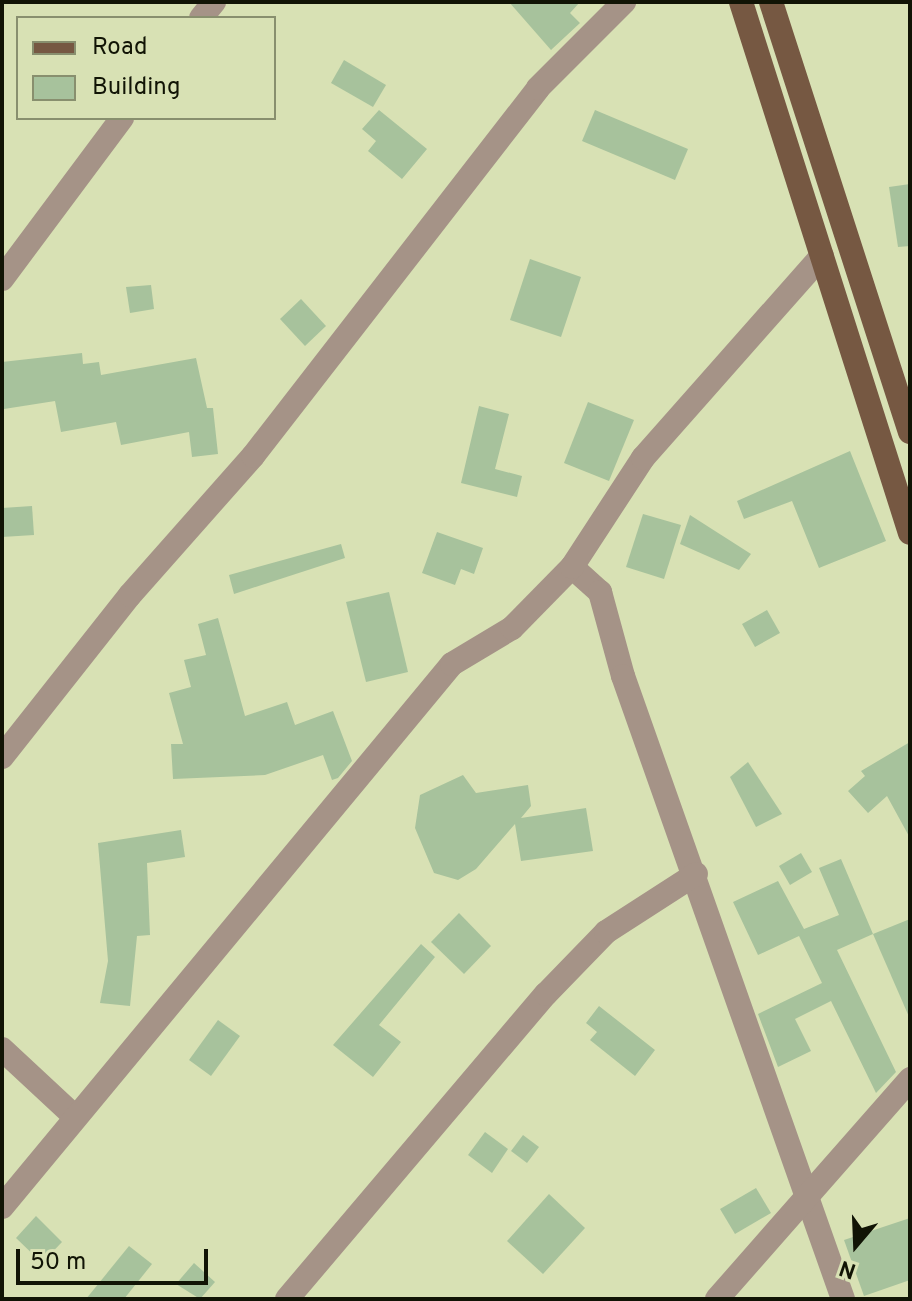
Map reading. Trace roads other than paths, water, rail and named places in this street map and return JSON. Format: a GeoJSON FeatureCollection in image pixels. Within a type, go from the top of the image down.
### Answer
{"type":"FeatureCollection","features":[{"type":"Feature","properties":{"kind":"main road"},"geometry":{"type":"LineString","coordinates":[[741,2],[910,533]]}},
{"type":"Feature","properties":{"kind":"main road"},"geometry":{"type":"LineString","coordinates":[[771,2],[910,432]]}},
{"type":"Feature","properties":{"kind":"street"},"geometry":{"type":"LineString","coordinates":[[2,757],[130,595],[262,443],[538,88],[624,2]]}},
{"type":"Feature","properties":{"kind":"street"},"geometry":{"type":"LineString","coordinates":[[2,279],[121,120]]}},
{"type":"Feature","properties":{"kind":"street"},"geometry":{"type":"LineString","coordinates":[[2,1207],[74,1116],[452,664],[512,628],[572,567],[643,458],[822,256]]}},
{"type":"Feature","properties":{"kind":"street"},"geometry":{"type":"LineString","coordinates":[[572,567],[600,592],[623,676],[810,1192],[843,1299]]}},
{"type":"Feature","properties":{"kind":"street"},"geometry":{"type":"LineString","coordinates":[[287,1299],[546,994],[606,932],[696,874]]}},
{"type":"Feature","properties":{"kind":"street"},"geometry":{"type":"LineString","coordinates":[[2,1049],[74,1116]]}},
{"type":"Feature","properties":{"kind":"street"},"geometry":{"type":"LineString","coordinates":[[717,1299],[910,1079]]}}]}
